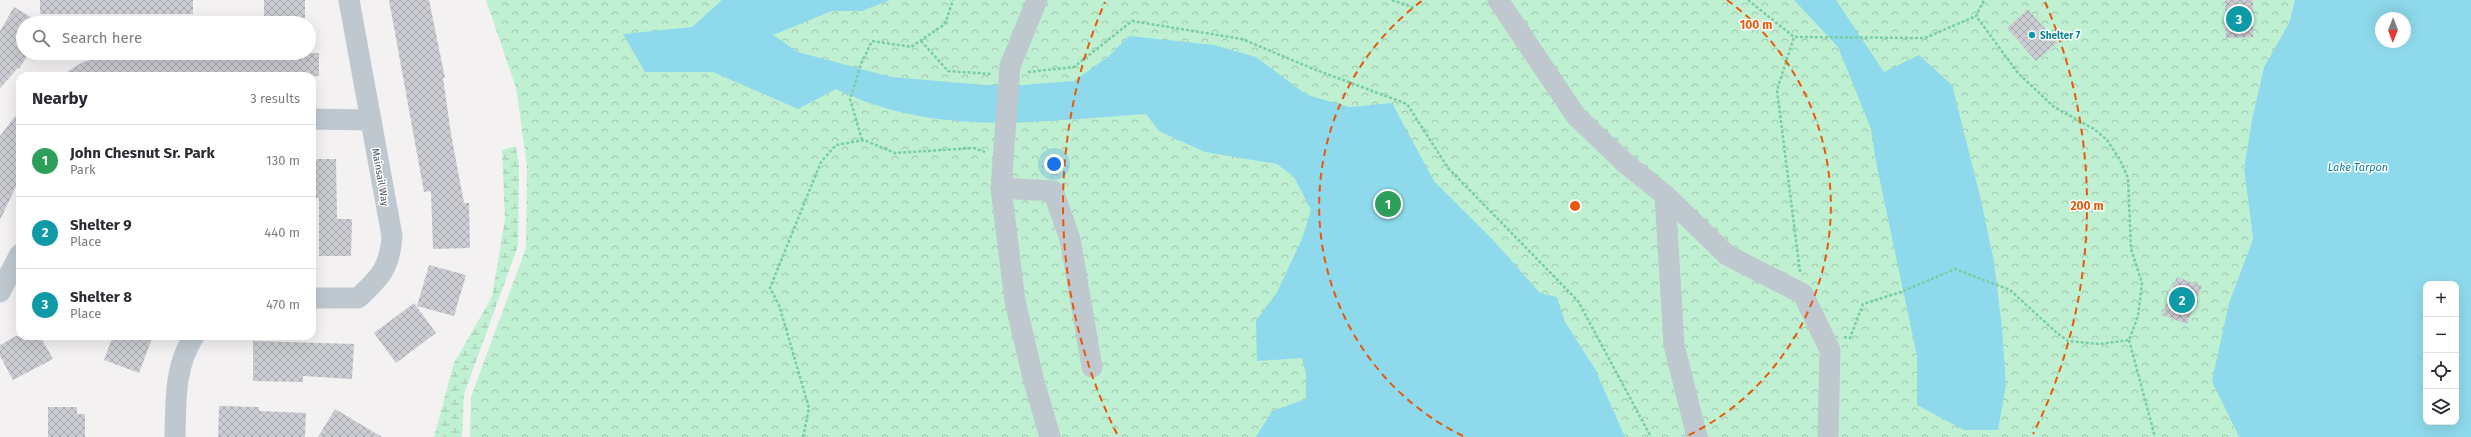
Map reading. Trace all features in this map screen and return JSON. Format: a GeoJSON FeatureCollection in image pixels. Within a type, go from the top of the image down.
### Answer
{"type":"FeatureCollection","features":[{"type":"Feature","properties":{"kind":"street","name":"Mainsail Way"},"geometry":{"type":"LineString","coordinates":[[316,298],[358,298],[379,279],[390,257],[392,236],[349,0]]}},
{"type":"Feature","properties":{"kind":"street"},"geometry":{"type":"LineString","coordinates":[[1037,0],[1010,66],[1004,133],[1002,178],[1015,301],[1033,378],[1050,437]]}},
{"type":"Feature","properties":{"kind":"street"},"geometry":{"type":"LineString","coordinates":[[1498,0],[1576,116],[1625,163],[1665,195],[1727,255],[1803,294],[1830,350],[1828,437]]}},
{"type":"Feature","properties":{"kind":"street"},"geometry":{"type":"LineString","coordinates":[[316,119],[371,120]]}},
{"type":"Feature","properties":{"kind":"street"},"geometry":{"type":"LineString","coordinates":[[1002,178],[1053,191],[1070,239],[1092,367]]}},
{"type":"Feature","properties":{"kind":"street"},"geometry":{"type":"LineString","coordinates":[[1665,195],[1674,345],[1697,437]]}},
{"type":"Feature","properties":{"kind":"street"},"geometry":{"type":"LineString","coordinates":[[0,292],[16,262]]}},
{"type":"Feature","properties":{"kind":"street"},"geometry":{"type":"LineString","coordinates":[[175,437],[176,382],[185,350],[191,340]]}},
{"type":"Feature","properties":{"kind":"path"},"geometry":{"type":"LineString","coordinates":[[862,140],[850,99],[872,41],[911,47],[946,24],[953,0]]}},
{"type":"Feature","properties":{"kind":"path"},"geometry":{"type":"LineString","coordinates":[[1392,0],[1415,8]]}},
{"type":"Feature","properties":{"kind":"path"},"geometry":{"type":"LineString","coordinates":[[1748,0],[1794,37],[1826,38],[1925,38],[1976,16],[1984,0]]}},
{"type":"Feature","properties":{"kind":"path"},"geometry":{"type":"LineString","coordinates":[[1976,16],[2018,73],[2054,107],[2094,129],[2107,140],[2120,160],[2128,178],[2132,249],[2142,283],[2138,316],[2129,340],[2155,437]]}},
{"type":"Feature","properties":{"kind":"path"},"geometry":{"type":"LineString","coordinates":[[921,41],[948,71],[1009,77],[1074,67],[1132,21],[1242,39],[1311,68],[1407,104],[1448,168],[1578,301],[1651,437]]}},
{"type":"Feature","properties":{"kind":"path"},"geometry":{"type":"LineString","coordinates":[[1794,37],[1777,90],[1803,294]]}},
{"type":"Feature","properties":{"kind":"path"},"geometry":{"type":"LineString","coordinates":[[803,437],[809,408],[779,305],[770,288],[821,162],[836,145],[862,140],[895,153],[974,148],[990,153],[1002,178]]}},
{"type":"Feature","properties":{"kind":"path"},"geometry":{"type":"LineString","coordinates":[[1827,344],[1837,336],[1850,338],[1863,304],[1901,292],[1955,269],[2010,290],[2056,333],[2068,341],[2099,344],[2129,340]]}},
{"type":"Feature","properties":{"kind":"green space"},"geometry":{"type":"Polygon","coordinates":[[[486,0],[2295,0],[2289,23],[2264,67],[2252,119],[2244,169],[2253,239],[2229,303],[2228,414],[2239,437],[470,437],[471,397],[526,248],[527,166],[516,88],[486,0]]]}},
{"type":"Feature","properties":{"kind":"green space"},"geometry":{"type":"Polygon","coordinates":[[[516,146],[519,166],[518,246],[464,394],[462,437],[434,437],[454,363],[492,297],[505,219],[502,150],[516,146]]]}},
{"type":"Feature","properties":{"kind":"water"},"geometry":{"type":"Polygon","coordinates":[[[722,0],[890,0],[862,11],[832,11],[773,35],[798,52],[891,77],[985,85],[1023,85],[1074,81],[1108,57],[1129,36],[1214,45],[1256,57],[1307,95],[1350,107],[1392,103],[1434,181],[1494,241],[1540,293],[1557,297],[1565,322],[1595,369],[1625,437],[1256,437],[1272,411],[1306,399],[1306,374],[1302,358],[1257,361],[1256,321],[1277,292],[1302,239],[1311,210],[1294,177],[1277,164],[1205,152],[1159,131],[1146,114],[1027,122],[950,120],[912,115],[874,104],[836,89],[798,109],[713,72],[645,72],[623,34],[692,27],[722,0]]]}},
{"type":"Feature","properties":{"kind":"water"},"geometry":{"type":"Polygon","coordinates":[[[1794,0],[1836,0],[1884,72],[1919,55],[1952,85],[1981,200],[1994,262],[2002,328],[2006,385],[1998,430],[1964,430],[1917,405],[1917,356],[1876,162],[1871,129],[1838,47],[1794,0]]]}},
{"type":"Feature","properties":{"kind":"water","name":"Lake Tarpon"},"geometry":{"type":"Polygon","coordinates":[[[2295,0],[2471,0],[2471,437],[2239,437],[2212,381],[2229,303],[2253,239],[2244,169],[2252,119],[2264,67],[2289,23],[2295,0]]]}},
{"type":"Feature","properties":{"kind":"building"},"geometry":{"type":"Polygon","coordinates":[[[40,0],[193,0],[193,14],[40,14],[40,0]]]}},
{"type":"Feature","properties":{"kind":"building"},"geometry":{"type":"Polygon","coordinates":[[[264,0],[305,0],[305,16],[264,16],[264,0]]]}},
{"type":"Feature","properties":{"kind":"building"},"geometry":{"type":"Polygon","coordinates":[[[389,0],[429,0],[445,78],[443,78],[451,134],[464,203],[469,203],[470,248],[433,249],[431,191],[424,192],[389,0]]]}},
{"type":"Feature","properties":{"kind":"building"},"geometry":{"type":"Polygon","coordinates":[[[2225,0],[2253,0],[2253,37],[2226,38],[2225,0]]]}},
{"type":"Feature","properties":{"kind":"building"},"geometry":{"type":"Polygon","coordinates":[[[14,7],[29,16],[16,16],[16,60],[25,60],[19,69],[18,68],[0,88],[0,31],[14,7]]]}},
{"type":"Feature","properties":{"kind":"building","name":"Shelter 7"},"geometry":{"type":"Polygon","coordinates":[[[2028,9],[2057,43],[2036,61],[2007,28],[2028,9]]]}},
{"type":"Feature","properties":{"kind":"building"},"geometry":{"type":"Polygon","coordinates":[[[316,53],[319,53],[319,76],[316,76],[316,72],[67,72],[83,62],[91,60],[316,60],[316,53]]]}},
{"type":"Feature","properties":{"kind":"building"},"geometry":{"type":"Polygon","coordinates":[[[16,115],[16,186],[0,220],[0,136],[16,115]]]}},
{"type":"Feature","properties":{"kind":"building"},"geometry":{"type":"Polygon","coordinates":[[[316,159],[336,159],[337,219],[352,219],[351,256],[319,256],[319,198],[316,198],[316,159]]]}},
{"type":"Feature","properties":{"kind":"building"},"geometry":{"type":"Polygon","coordinates":[[[429,265],[466,275],[454,316],[417,306],[429,265]]]}},
{"type":"Feature","properties":{"kind":"building"},"geometry":{"type":"Polygon","coordinates":[[[2177,277],[2202,286],[2187,324],[2162,315],[2177,277]]]}},
{"type":"Feature","properties":{"kind":"building"},"geometry":{"type":"Polygon","coordinates":[[[414,303],[436,333],[396,363],[374,333],[414,303]]]}},
{"type":"Feature","properties":{"kind":"building"},"geometry":{"type":"Polygon","coordinates":[[[16,336],[16,340],[42,340],[53,359],[13,380],[0,356],[0,345],[16,336]]]}},
{"type":"Feature","properties":{"kind":"building"},"geometry":{"type":"Polygon","coordinates":[[[112,340],[151,340],[139,373],[104,360],[112,340]]]}},
{"type":"Feature","properties":{"kind":"building"},"geometry":{"type":"Polygon","coordinates":[[[253,341],[354,344],[352,379],[303,376],[303,382],[253,381],[253,341]]]}},
{"type":"Feature","properties":{"kind":"building"},"geometry":{"type":"Polygon","coordinates":[[[219,406],[259,407],[259,411],[306,413],[305,437],[218,437],[219,406]]]}},
{"type":"Feature","properties":{"kind":"building"},"geometry":{"type":"Polygon","coordinates":[[[48,407],[77,407],[77,414],[85,414],[85,437],[48,437],[48,407]]]}},
{"type":"Feature","properties":{"kind":"building"},"geometry":{"type":"Polygon","coordinates":[[[335,409],[382,437],[318,437],[335,409]]]}},
{"type":"Feature","properties":{"kind":"place","name":"Shelter 8"},"geometry":{"type":"Point","coordinates":[2239,19]}},
{"type":"Feature","properties":{"kind":"place","name":"Shelter 7"},"geometry":{"type":"Point","coordinates":[2032,35]}},
{"type":"Feature","properties":{"kind":"place","name":"John Chesnut Sr. Park"},"geometry":{"type":"Point","coordinates":[1388,204]}},
{"type":"Feature","properties":{"kind":"place","name":"Shelter 9"},"geometry":{"type":"Point","coordinates":[2182,300]}}]}
